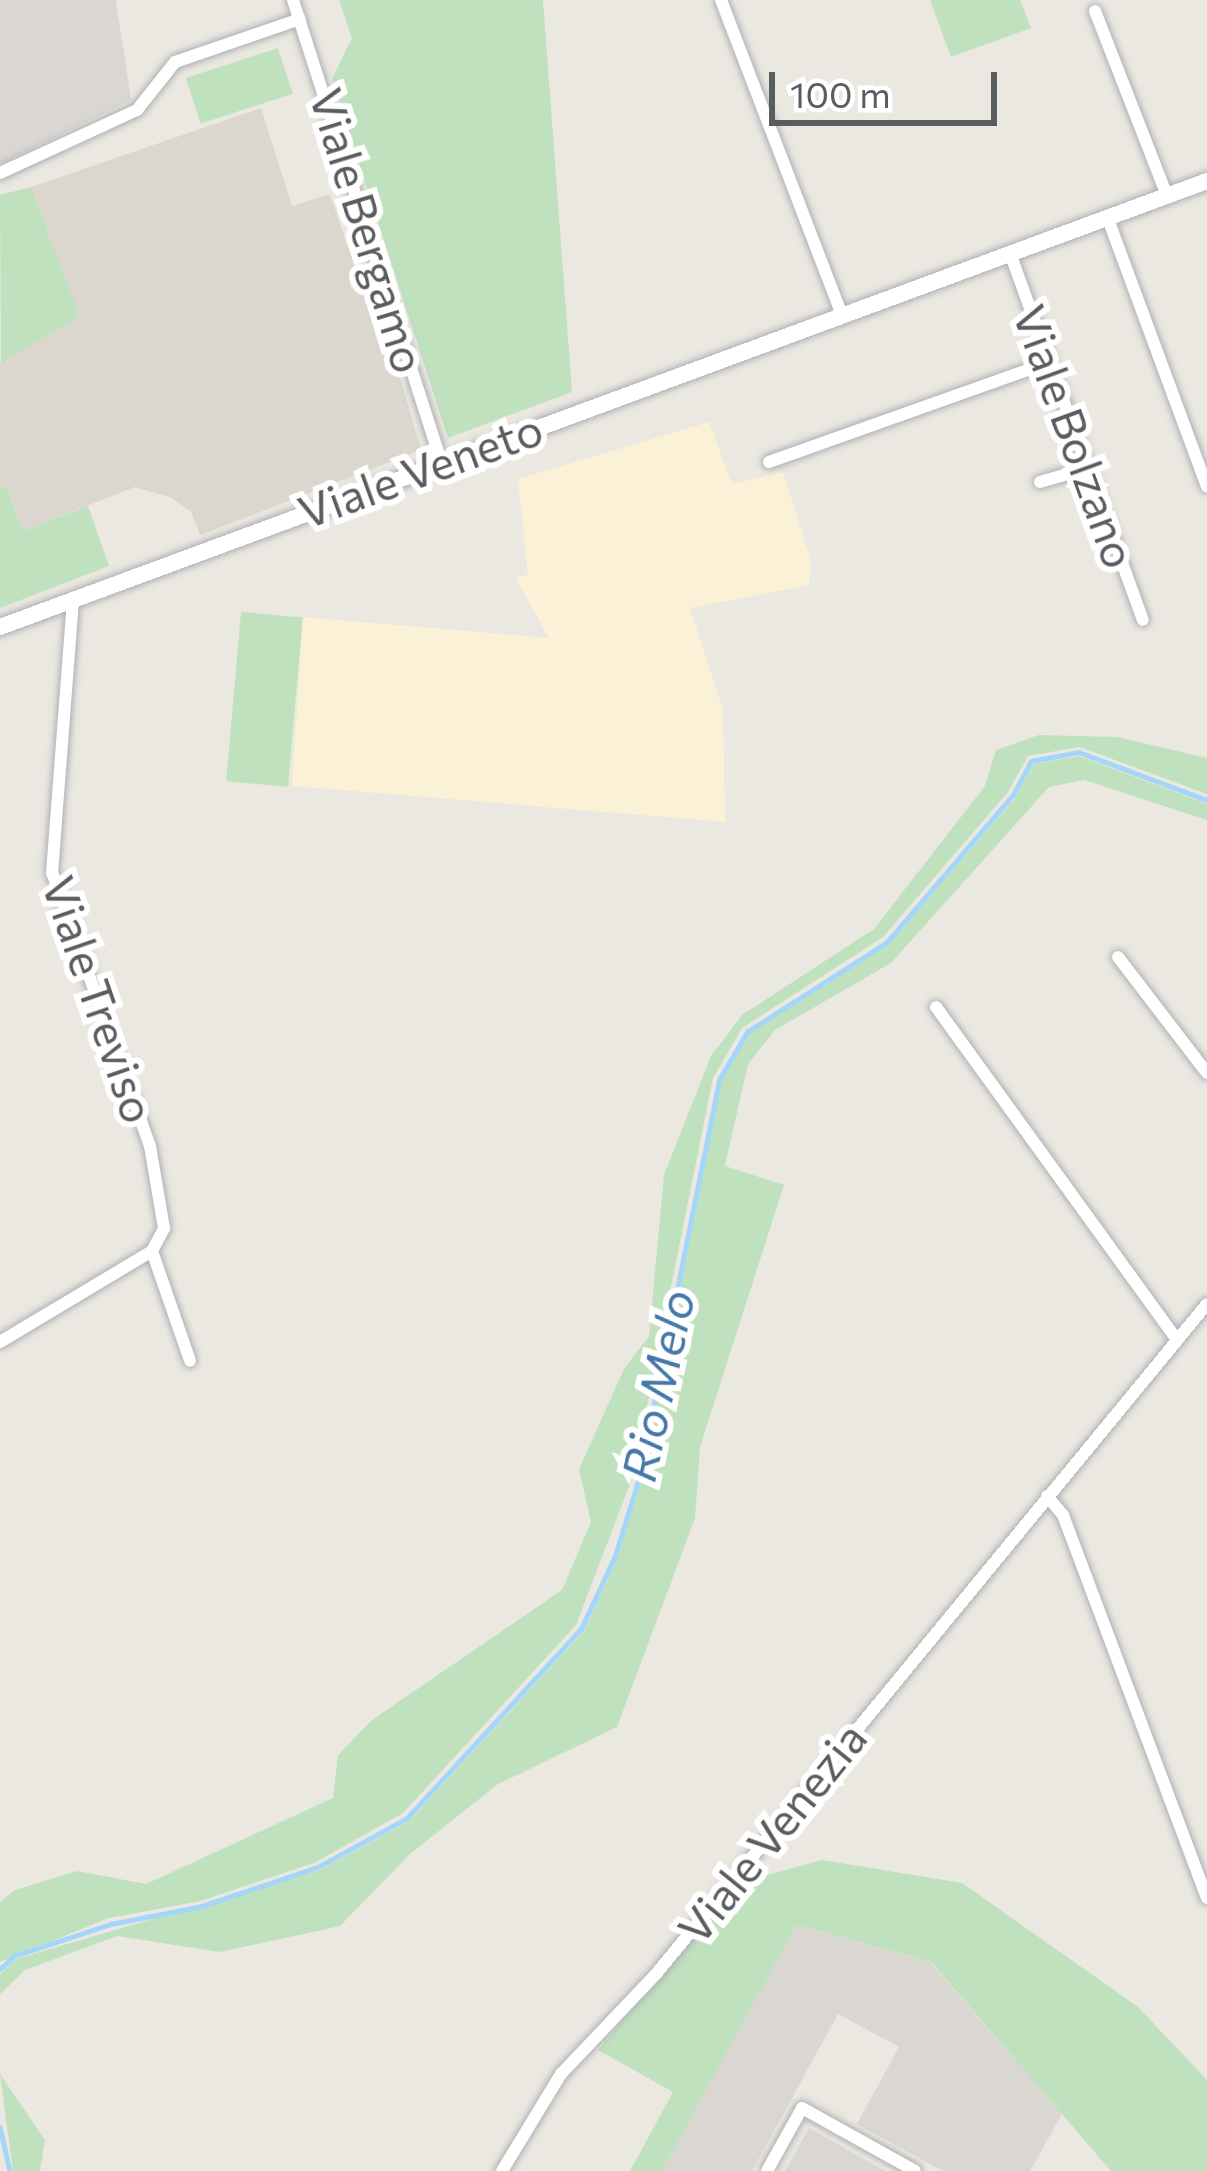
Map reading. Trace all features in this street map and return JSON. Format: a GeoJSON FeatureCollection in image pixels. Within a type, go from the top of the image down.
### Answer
{"type":"FeatureCollection","features":[{"type":"Feature","properties":{"kind":"main road","name":"Viale Veneto"},"geometry":{"type":"LineString","coordinates":[[0,626],[1206,182]]}},
{"type":"Feature","properties":{"kind":"street","name":"Viale Bergamo"},"geometry":{"type":"LineString","coordinates":[[293,0],[441,461]]}},
{"type":"Feature","properties":{"kind":"street"},"geometry":{"type":"LineString","coordinates":[[721,0],[842,315]]}},
{"type":"Feature","properties":{"kind":"street"},"geometry":{"type":"LineString","coordinates":[[1095,11],[1167,196]]}},
{"type":"Feature","properties":{"kind":"street"},"geometry":{"type":"LineString","coordinates":[[0,173],[137,110],[175,62],[300,20]]}},
{"type":"Feature","properties":{"kind":"street"},"geometry":{"type":"LineString","coordinates":[[1108,219],[1207,486]]}},
{"type":"Feature","properties":{"kind":"street","name":"Viale Bolzano"},"geometry":{"type":"LineString","coordinates":[[1010,253],[1143,620]]}},
{"type":"Feature","properties":{"kind":"street"},"geometry":{"type":"LineString","coordinates":[[769,462],[1050,362]]}},
{"type":"Feature","properties":{"kind":"street"},"geometry":{"type":"LineString","coordinates":[[1040,482],[1088,468]]}},
{"type":"Feature","properties":{"kind":"street","name":"Viale Treviso"},"geometry":{"type":"LineString","coordinates":[[74,598],[52,873],[149,1146],[164,1228],[152,1251],[190,1361]]}},
{"type":"Feature","properties":{"kind":"street"},"geometry":{"type":"LineString","coordinates":[[1118,957],[1207,1073]]}},
{"type":"Feature","properties":{"kind":"street"},"geometry":{"type":"LineString","coordinates":[[936,1007],[1177,1340]]}},
{"type":"Feature","properties":{"kind":"street"},"geometry":{"type":"LineString","coordinates":[[0,1342],[152,1251]]}},
{"type":"Feature","properties":{"kind":"street","name":"Viale Venezia"},"geometry":{"type":"LineString","coordinates":[[502,2171],[561,2074],[656,1974],[1207,1304]]}},
{"type":"Feature","properties":{"kind":"street"},"geometry":{"type":"LineString","coordinates":[[1047,1496],[1063,1515],[1207,1898]]}},
{"type":"Feature","properties":{"kind":"street"},"geometry":{"type":"LineString","coordinates":[[767,2171],[802,2108],[915,2171]]}},
{"type":"Feature","properties":{"kind":"shaded area"},"geometry":{"type":"Polygon","coordinates":[[[0,0],[116,0],[131,100],[0,164],[0,0]]]}},
{"type":"Feature","properties":{"kind":"shaded area"},"geometry":{"type":"Polygon","coordinates":[[[261,108],[292,206],[330,194],[362,288],[374,288],[421,450],[200,535],[191,512],[172,498],[135,487],[23,531],[8,489],[0,488],[0,363],[80,316],[31,187],[261,108]]]}},
{"type":"Feature","properties":{"kind":"shaded area"},"geometry":{"type":"Polygon","coordinates":[[[709,422],[732,484],[783,472],[811,561],[809,585],[690,608],[723,710],[725,822],[292,786],[303,617],[549,638],[516,578],[528,574],[518,479],[709,422]]]}},
{"type":"Feature","properties":{"kind":"shaded area"},"geometry":{"type":"Polygon","coordinates":[[[795,1925],[930,1962],[1062,2114],[1030,2171],[943,2171],[857,2124],[899,2047],[838,2014],[752,2171],[662,2171],[795,1925]]]}},
{"type":"Feature","properties":{"kind":"shaded area"},"geometry":{"type":"Polygon","coordinates":[[[809,2128],[885,2171],[785,2171],[809,2128]]]}},
{"type":"Feature","properties":{"kind":"green space"},"geometry":{"type":"Polygon","coordinates":[[[339,0],[543,0],[572,392],[448,438],[332,79],[352,38],[339,0]]]}},
{"type":"Feature","properties":{"kind":"green space"},"geometry":{"type":"Polygon","coordinates":[[[930,0],[1020,0],[1031,28],[951,57],[930,0]]]}},
{"type":"Feature","properties":{"kind":"green space"},"geometry":{"type":"Polygon","coordinates":[[[278,48],[293,94],[201,124],[186,78],[278,48]]]}},
{"type":"Feature","properties":{"kind":"green space"},"geometry":{"type":"Polygon","coordinates":[[[31,187],[80,316],[1,363],[0,195],[31,187]]]}},
{"type":"Feature","properties":{"kind":"green space"},"geometry":{"type":"Polygon","coordinates":[[[0,488],[7,488],[23,531],[88,506],[109,566],[0,608],[0,488]]]}},
{"type":"Feature","properties":{"kind":"green space"},"geometry":{"type":"Polygon","coordinates":[[[241,612],[303,617],[288,787],[226,781],[241,612]]]}},
{"type":"Feature","properties":{"kind":"green space"},"geometry":{"type":"Polygon","coordinates":[[[1039,735],[1117,737],[1207,758],[1207,794],[1080,747],[1028,756],[1008,792],[883,937],[742,1028],[713,1078],[633,1476],[576,1625],[403,1813],[316,1862],[201,1901],[109,1918],[0,1962],[0,1902],[15,1890],[77,1871],[146,1884],[333,1798],[338,1755],[372,1720],[562,1590],[591,1522],[579,1469],[624,1369],[649,1336],[664,1175],[711,1056],[742,1015],[874,929],[985,786],[996,750],[1039,735]]]}},
{"type":"Feature","properties":{"kind":"green space"},"geometry":{"type":"Polygon","coordinates":[[[1079,756],[1207,804],[1207,820],[1084,780],[1049,787],[891,963],[775,1030],[748,1064],[725,1166],[784,1185],[700,1447],[695,1518],[617,1727],[498,1784],[410,1854],[340,1926],[220,1952],[117,1936],[25,1970],[0,1994],[0,1974],[16,1959],[320,1870],[409,1821],[584,1631],[618,1557],[642,1478],[722,1081],[749,1034],[889,944],[1016,797],[1033,764],[1079,756]]]}},
{"type":"Feature","properties":{"kind":"green space"},"geometry":{"type":"Polygon","coordinates":[[[822,1860],[962,1883],[1138,2007],[1207,2080],[1207,2171],[1111,2171],[931,1962],[796,1925],[662,2171],[630,2171],[673,2092],[598,2050],[737,1883],[822,1860]]]}},
{"type":"Feature","properties":{"kind":"green space"},"geometry":{"type":"Polygon","coordinates":[[[0,2074],[45,2140],[40,2171],[13,2171],[0,2074]]]}},
{"type":"Feature","properties":{"kind":"waterway","name":"Rio Melo"},"geometry":{"type":"LineString","coordinates":[[0,1969],[14,1956],[111,1924],[202,1906],[318,1867],[407,1818],[581,1629],[615,1556],[639,1478],[719,1080],[747,1032],[887,942],[1013,795],[1031,761],[1079,752],[1207,800]]}},
{"type":"Feature","properties":{"kind":"waterway","name":"Rio Melo"},"geometry":{"type":"LineString","coordinates":[[0,2127],[10,2171]]}}]}
